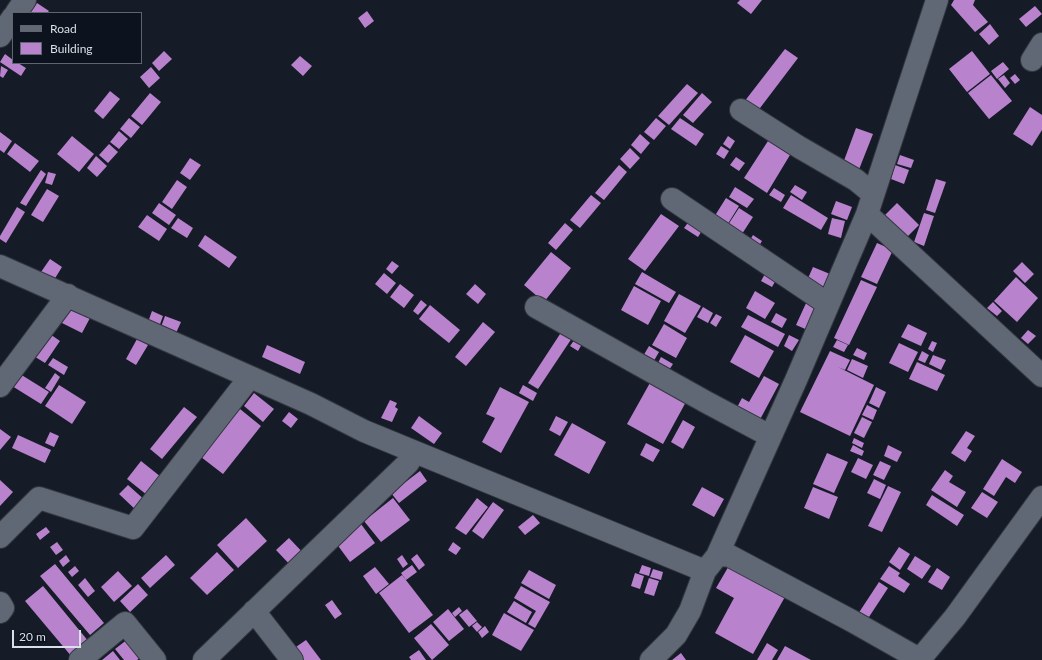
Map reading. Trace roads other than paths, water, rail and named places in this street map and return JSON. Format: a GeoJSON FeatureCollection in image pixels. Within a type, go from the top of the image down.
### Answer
{"type":"FeatureCollection","features":[{"type":"Feature","properties":{"kind":"street"},"geometry":{"type":"LineString","coordinates":[[17,12],[25,0]]}},
{"type":"Feature","properties":{"kind":"street"},"geometry":{"type":"LineString","coordinates":[[651,660],[676,635],[690,611],[770,436],[828,304],[870,204],[937,0]]}},
{"type":"Feature","properties":{"kind":"street"},"geometry":{"type":"LineString","coordinates":[[0,36],[12,18]]}},
{"type":"Feature","properties":{"kind":"street"},"geometry":{"type":"LineString","coordinates":[[741,110],[799,147],[856,180],[870,204],[1042,376]]}},
{"type":"Feature","properties":{"kind":"street"},"geometry":{"type":"LineString","coordinates":[[672,199],[828,304]]}},
{"type":"Feature","properties":{"kind":"street"},"geometry":{"type":"LineString","coordinates":[[0,266],[311,404],[364,431],[415,452],[711,563],[728,555],[852,621],[921,660],[1042,498]]}},
{"type":"Feature","properties":{"kind":"street"},"geometry":{"type":"LineString","coordinates":[[0,386],[68,295]]}},
{"type":"Feature","properties":{"kind":"street"},"geometry":{"type":"LineString","coordinates":[[536,307],[770,436]]}},
{"type":"Feature","properties":{"kind":"street"},"geometry":{"type":"LineString","coordinates":[[0,537],[39,498],[133,528],[250,377]]}},
{"type":"Feature","properties":{"kind":"street"},"geometry":{"type":"LineString","coordinates":[[204,660],[408,462],[415,452]]}},
{"type":"Feature","properties":{"kind":"street"},"geometry":{"type":"LineString","coordinates":[[0,603],[4,608],[0,612]]}},
{"type":"Feature","properties":{"kind":"street"},"geometry":{"type":"LineString","coordinates":[[254,612],[292,660]]}},
{"type":"Feature","properties":{"kind":"street"},"geometry":{"type":"LineString","coordinates":[[80,660],[125,623],[155,660]]}}]}
